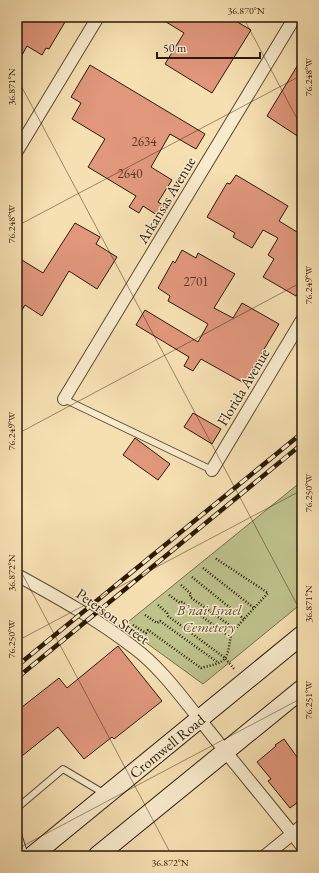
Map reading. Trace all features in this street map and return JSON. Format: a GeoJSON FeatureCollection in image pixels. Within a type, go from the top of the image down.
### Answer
{"type":"FeatureCollection","features":[{"type":"Feature","properties":{"kind":"street"},"geometry":{"type":"LineString","coordinates":[[17,151],[98,17]]}},
{"type":"Feature","properties":{"kind":"street","name":"Arkansas Avenue"},"geometry":{"type":"LineString","coordinates":[[64,399],[295,17]]}},
{"type":"Feature","properties":{"kind":"street","name":"Florida Avenue"},"geometry":{"type":"LineString","coordinates":[[212,470],[302,320]]}},
{"type":"Feature","properties":{"kind":"street","name":"Peterson Street"},"geometry":{"type":"LineString","coordinates":[[17,575],[70,605],[134,647],[151,663],[176,690],[302,846]]}},
{"type":"Feature","properties":{"kind":"street","name":"Cromwell Road"},"geometry":{"type":"LineString","coordinates":[[32,856],[302,635]]}},
{"type":"Feature","properties":{"kind":"street"},"geometry":{"type":"LineString","coordinates":[[98,856],[302,689]]}},
{"type":"Feature","properties":{"kind":"street"},"geometry":{"type":"LineString","coordinates":[[265,856],[302,826]]}},
{"type":"Feature","properties":{"kind":"lane"},"geometry":{"type":"LineString","coordinates":[[64,399],[212,470]]}},
{"type":"Feature","properties":{"kind":"lane"},"geometry":{"type":"LineString","coordinates":[[17,808],[63,769],[107,795]]}},
{"type":"Feature","properties":{"kind":"lane"},"geometry":{"type":"LineString","coordinates":[[17,832],[25,856]]}},
{"type":"Feature","properties":{"kind":"path"},"geometry":{"type":"LineString","coordinates":[[133,625],[146,633],[148,630],[201,668],[222,661],[227,654],[230,637],[235,629],[268,593],[215,558]]}},
{"type":"Feature","properties":{"kind":"path"},"geometry":{"type":"LineString","coordinates":[[203,568],[254,608]]}},
{"type":"Feature","properties":{"kind":"path"},"geometry":{"type":"LineString","coordinates":[[192,577],[244,619]]}},
{"type":"Feature","properties":{"kind":"path"},"geometry":{"type":"LineString","coordinates":[[181,586],[191,594],[190,597],[235,629]]}},
{"type":"Feature","properties":{"kind":"path"},"geometry":{"type":"LineString","coordinates":[[169,595],[180,603],[182,602],[230,637]]}},
{"type":"Feature","properties":{"kind":"path"},"geometry":{"type":"LineString","coordinates":[[158,605],[167,613],[168,616],[225,658]]}},
{"type":"Feature","properties":{"kind":"path"},"geometry":{"type":"LineString","coordinates":[[145,615],[157,624],[160,621],[217,662]]}},
{"type":"Feature","properties":{"kind":"green space","name":"B’nai Israel Cemetery"},"geometry":{"type":"Polygon","coordinates":[[[302,481],[302,603],[203,684],[123,626],[302,481]]]}},
{"type":"Feature","properties":{"kind":"building"},"geometry":{"type":"Polygon","coordinates":[[[17,17],[68,17],[49,49],[46,48],[42,55],[27,46],[17,64],[17,17]]]}},
{"type":"Feature","properties":{"kind":"building"},"geometry":{"type":"Polygon","coordinates":[[[158,17],[229,17],[251,30],[212,93],[165,64],[184,33],[158,17]]]}},
{"type":"Feature","properties":{"kind":"building"},"geometry":{"type":"Polygon","coordinates":[[[302,58],[302,139],[267,116],[302,58]]]}},
{"type":"Feature","properties":{"kind":"building"},"geometry":{"type":"Polygon","coordinates":[[[90,65],[205,134],[196,149],[170,134],[151,167],[172,180],[158,202],[163,205],[157,215],[143,206],[139,213],[129,207],[136,196],[88,167],[105,139],[72,119],[81,103],[71,97],[90,65]]]}},
{"type":"Feature","properties":{"kind":"building"},"geometry":{"type":"Polygon","coordinates":[[[236,175],[288,206],[279,221],[302,235],[302,287],[296,296],[263,277],[274,259],[268,255],[278,238],[263,230],[252,248],[233,237],[235,233],[207,217],[227,183],[230,184],[236,175]]]}},
{"type":"Feature","properties":{"kind":"building"},"geometry":{"type":"Polygon","coordinates":[[[75,223],[100,237],[96,244],[117,257],[97,289],[69,271],[42,316],[25,305],[17,318],[17,257],[43,273],[75,223]]]}},
{"type":"Feature","properties":{"kind":"building"},"geometry":{"type":"Polygon","coordinates":[[[182,250],[196,258],[198,253],[235,274],[214,308],[233,318],[242,303],[279,324],[244,383],[201,359],[193,371],[184,366],[189,357],[136,325],[145,310],[198,342],[208,324],[168,301],[170,296],[158,288],[173,261],[175,263],[182,250]]]}},
{"type":"Feature","properties":{"kind":"building"},"geometry":{"type":"Polygon","coordinates":[[[193,413],[221,429],[212,444],[184,427],[193,413]]]}},
{"type":"Feature","properties":{"kind":"building"},"geometry":{"type":"Polygon","coordinates":[[[135,438],[170,464],[158,480],[123,455],[135,438]]]}},
{"type":"Feature","properties":{"kind":"building"},"geometry":{"type":"Polygon","coordinates":[[[118,646],[162,701],[114,739],[112,737],[84,759],[58,727],[17,760],[17,711],[59,678],[67,688],[118,646]]]}},
{"type":"Feature","properties":{"kind":"building"},"geometry":{"type":"Polygon","coordinates":[[[284,739],[297,757],[302,752],[302,799],[290,808],[268,781],[271,779],[257,762],[276,746],[275,745],[284,739]]]}},
{"type":"Feature","properties":{"kind":"railway"},"geometry":{"type":"LineString","coordinates":[[17,666],[302,433]]}},
{"type":"Feature","properties":{"kind":"railway"},"geometry":{"type":"LineString","coordinates":[[17,678],[302,444]]}}]}
